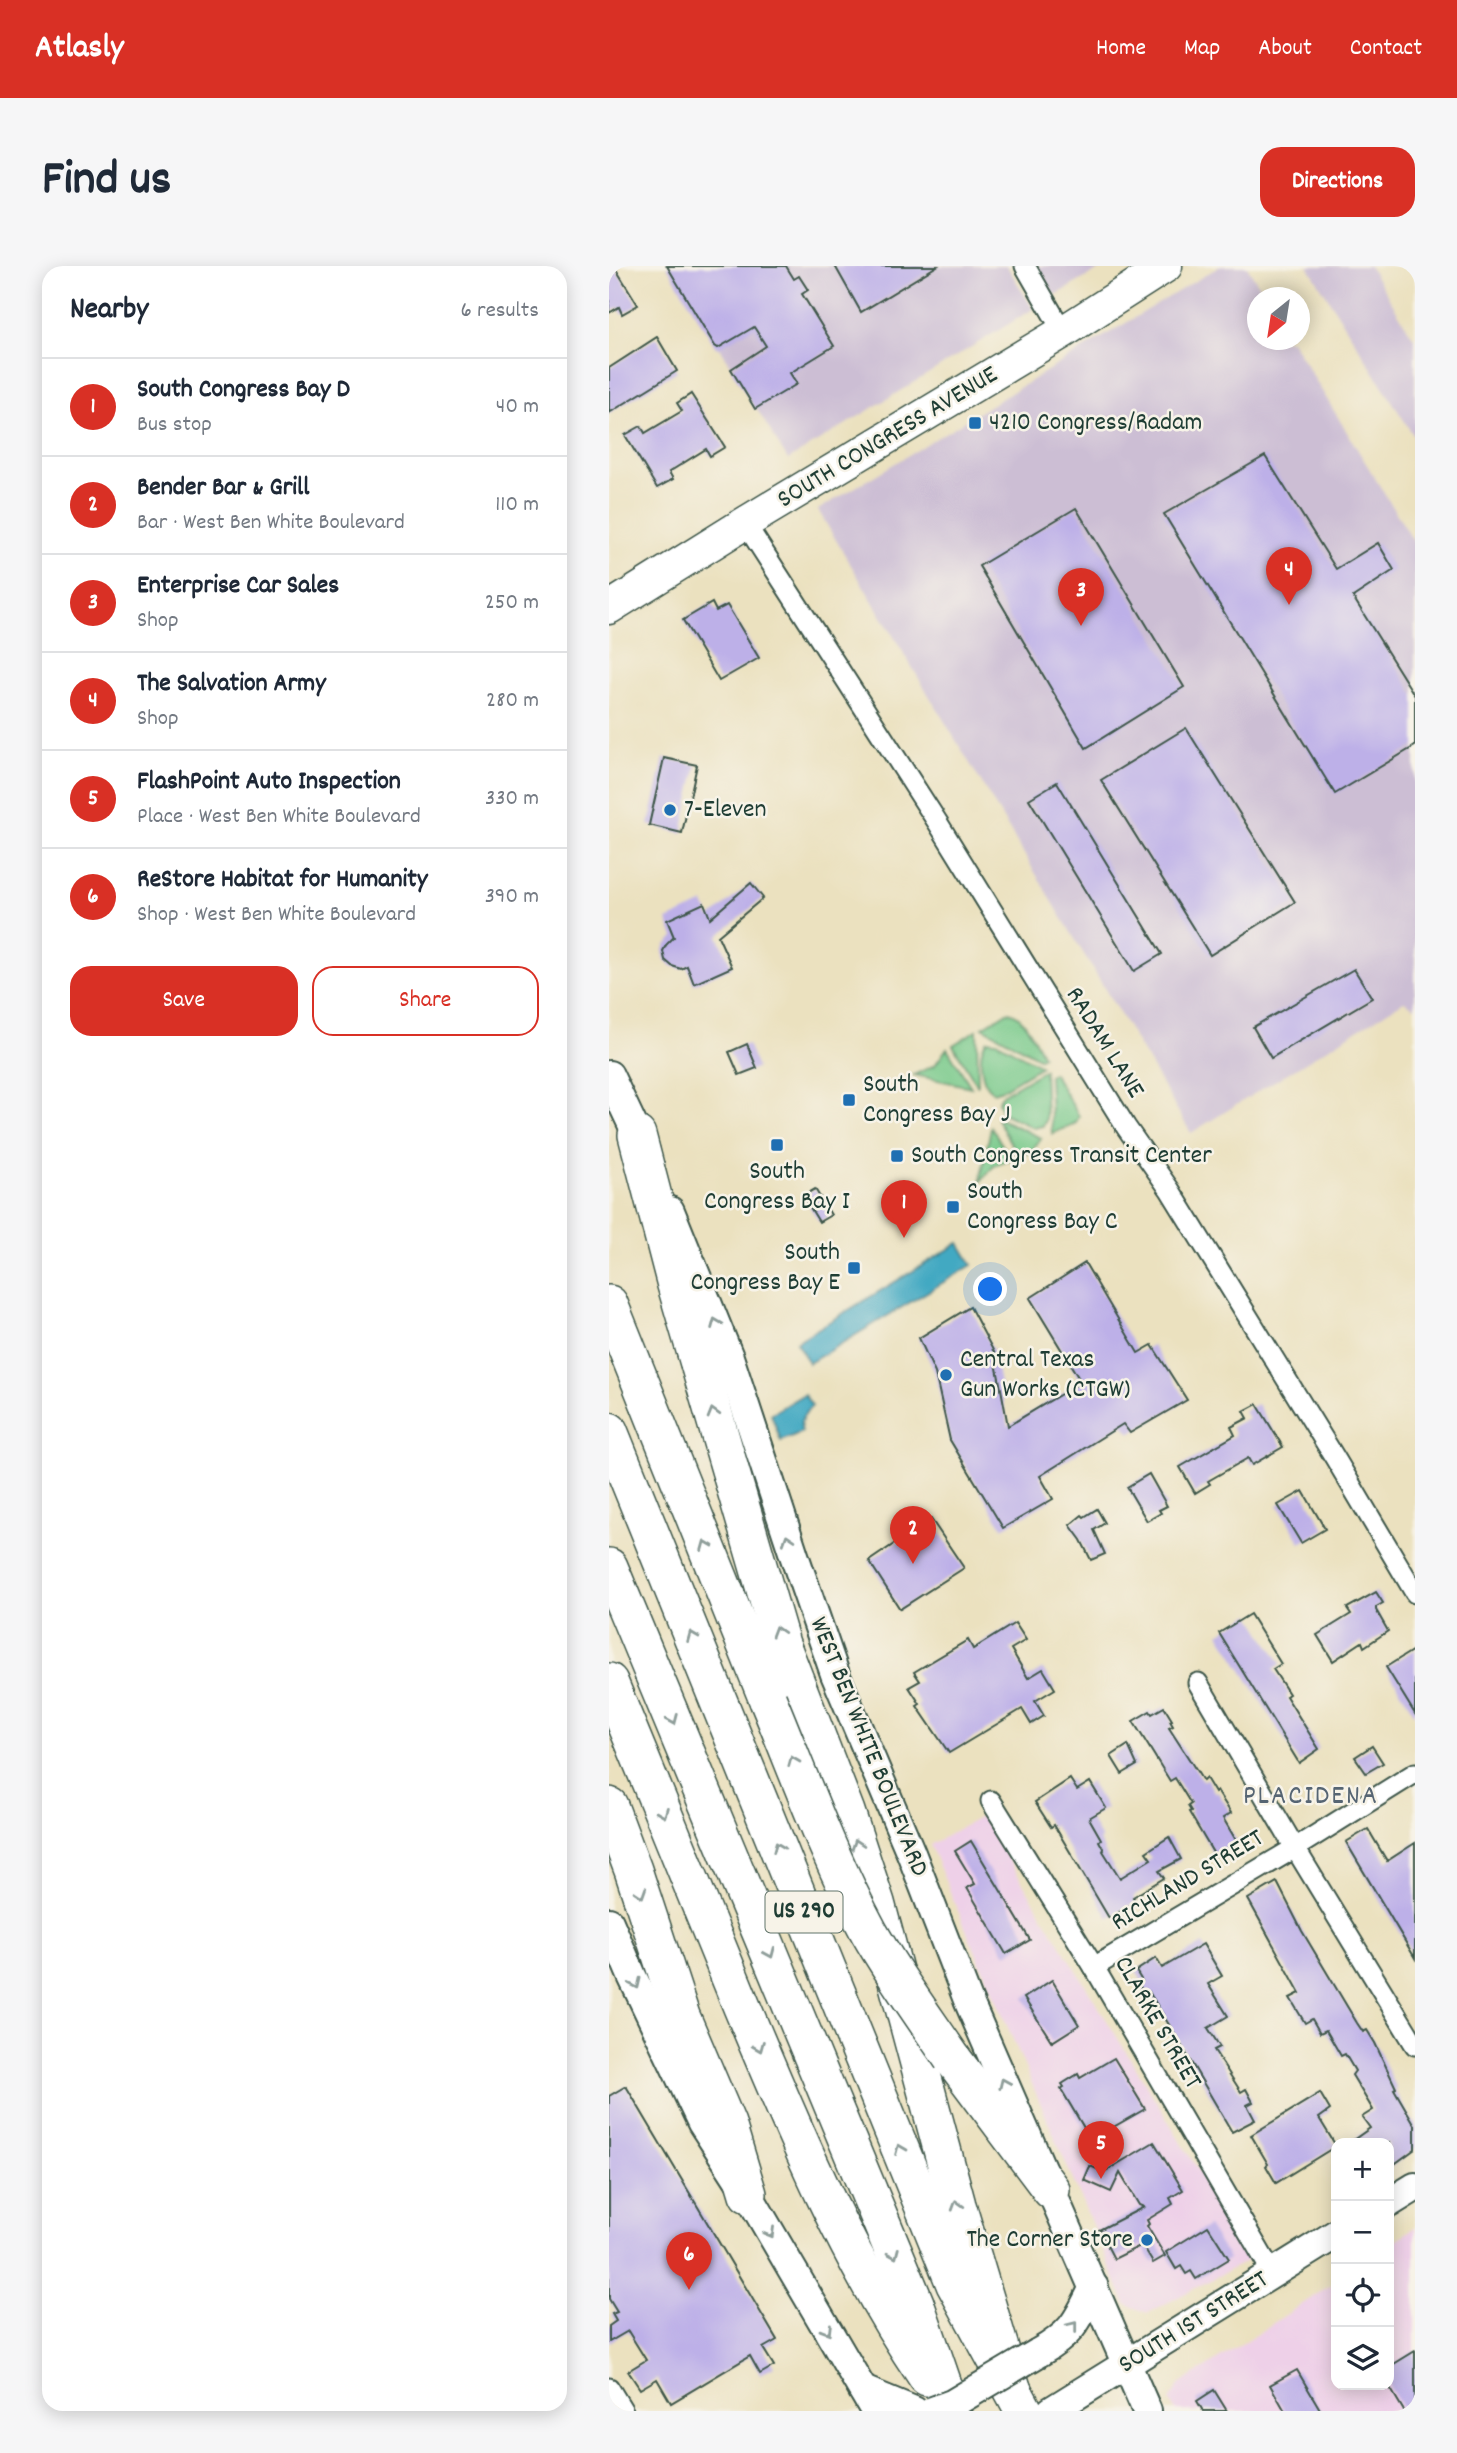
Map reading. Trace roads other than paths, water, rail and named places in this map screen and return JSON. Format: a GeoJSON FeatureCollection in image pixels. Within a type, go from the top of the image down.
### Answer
{"type":"FeatureCollection","features":[{"type":"Feature","properties":{"kind":"highway"},"geometry":{"type":"LineString","coordinates":[[637,1135],[680,1298],[781,1644],[846,1812],[876,1903],[957,2205],[1018,2399]]}},
{"type":"Feature","properties":{"kind":"highway"},"geometry":{"type":"LineString","coordinates":[[609,1304],[828,1846],[869,1931],[952,2057],[1051,2190]]}},
{"type":"Feature","properties":{"kind":"highway","name":"US 290"},"geometry":{"type":"LineString","coordinates":[[609,1431],[955,2284],[1018,2399]]}},
{"type":"Feature","properties":{"kind":"highway","name":"US 290"},"geometry":{"type":"LineString","coordinates":[[609,1567],[915,2303],[952,2411]]}},
{"type":"Feature","properties":{"kind":"highway"},"geometry":{"type":"LineString","coordinates":[[609,1682],[769,2073],[815,2177],[898,2334],[952,2411]]}},
{"type":"Feature","properties":{"kind":"highway"},"geometry":{"type":"LineString","coordinates":[[609,1806],[681,2016],[727,2124],[748,2194]]}},
{"type":"Feature","properties":{"kind":"main road","name":"SOUTH CONGRESS AVENUE"},"geometry":{"type":"LineString","coordinates":[[609,608],[1063,332],[1166,266]]}},
{"type":"Feature","properties":{"kind":"main road","name":"WEST BEN WHITE BOULEVARD"},"geometry":{"type":"LineString","coordinates":[[609,1075],[682,1237],[729,1357],[835,1674],[911,1853],[968,2000],[1147,2411]]}},
{"type":"Feature","properties":{"kind":"main road"},"geometry":{"type":"LineString","coordinates":[[609,1922],[702,2123],[748,2194],[869,2401],[914,2411]]}},
{"type":"Feature","properties":{"kind":"main road"},"geometry":{"type":"LineString","coordinates":[[1392,2201],[1415,2187]]}},
{"type":"Feature","properties":{"kind":"main road","name":"SOUTH 1ST STREET"},"geometry":{"type":"LineString","coordinates":[[1058,2406],[1331,2238]]}},
{"type":"Feature","properties":{"kind":"main road"},"geometry":{"type":"LineString","coordinates":[[933,2411],[952,2404],[1061,2340],[1077,2323],[1094,2287]]}},
{"type":"Feature","properties":{"kind":"street"},"geometry":{"type":"LineString","coordinates":[[1025,266],[1063,332]]}},
{"type":"Feature","properties":{"kind":"street","name":"RADAM LANE"},"geometry":{"type":"LineString","coordinates":[[745,523],[938,823],[1126,1127],[1170,1190],[1415,1593]]}},
{"type":"Feature","properties":{"kind":"street"},"geometry":{"type":"LineString","coordinates":[[1198,1683],[1415,2045]]}},
{"type":"Feature","properties":{"kind":"street","name":"RICHLAND STREET"},"geometry":{"type":"LineString","coordinates":[[1094,1966],[1295,1848],[1415,1773]]}},
{"type":"Feature","properties":{"kind":"street","name":"CLARKE STREET"},"geometry":{"type":"LineString","coordinates":[[991,1801],[1094,1966],[1273,2274]]}},
{"type":"Feature","properties":{"kind":"street"},"geometry":{"type":"LineString","coordinates":[[609,2388],[623,2411]]}},
{"type":"Feature","properties":{"kind":"water"},"geometry":{"type":"Polygon","coordinates":[[[959,1243],[972,1265],[809,1363],[796,1342],[959,1243]]]}},
{"type":"Feature","properties":{"kind":"water"},"geometry":{"type":"Polygon","coordinates":[[[804,1394],[812,1406],[801,1421],[802,1432],[781,1441],[771,1414],[804,1394]]]}},
{"type":"Feature","properties":{"kind":"place","name":"4210 Congress/Radam"},"geometry":{"type":"Point","coordinates":[975,423]}},
{"type":"Feature","properties":{"kind":"place","name":"The Salvation Army"},"geometry":{"type":"Point","coordinates":[1289,605]}},
{"type":"Feature","properties":{"kind":"place","name":"Enterprise Car Sales"},"geometry":{"type":"Point","coordinates":[1081,626]}},
{"type":"Feature","properties":{"kind":"place","name":"7-Eleven"},"geometry":{"type":"Point","coordinates":[670,810]}},
{"type":"Feature","properties":{"kind":"place","name":"South Congress Bay J"},"geometry":{"type":"Point","coordinates":[849,1100]}},
{"type":"Feature","properties":{"kind":"place","name":"South Congress Bay I"},"geometry":{"type":"Point","coordinates":[777,1145]}},
{"type":"Feature","properties":{"kind":"place","name":"South Congress Transit Center"},"geometry":{"type":"Point","coordinates":[897,1156]}},
{"type":"Feature","properties":{"kind":"place","name":"South Congress Bay C"},"geometry":{"type":"Point","coordinates":[953,1207]}},
{"type":"Feature","properties":{"kind":"place","name":"South Congress Bay D"},"geometry":{"type":"Point","coordinates":[904,1238]}},
{"type":"Feature","properties":{"kind":"place","name":"South Congress Bay E"},"geometry":{"type":"Point","coordinates":[854,1268]}},
{"type":"Feature","properties":{"kind":"place","name":"Central Texas Gun Works (CTGW)"},"geometry":{"type":"Point","coordinates":[946,1375]}},
{"type":"Feature","properties":{"kind":"place","name":"Bender Bar & Grill"},"geometry":{"type":"Point","coordinates":[913,1564]}},
{"type":"Feature","properties":{"kind":"place","name":"FlashPoint Auto Inspection"},"geometry":{"type":"Point","coordinates":[1101,2179]}},
{"type":"Feature","properties":{"kind":"place","name":"The Corner Store"},"geometry":{"type":"Point","coordinates":[1147,2240]}},
{"type":"Feature","properties":{"kind":"place","name":"ReStore Habitat for Humanity"},"geometry":{"type":"Point","coordinates":[689,2290]}},
{"type":"Feature","properties":{"kind":"district","name":"PLACIDENA"},"geometry":{"type":"Point","coordinates":[1311,1798]}}]}
